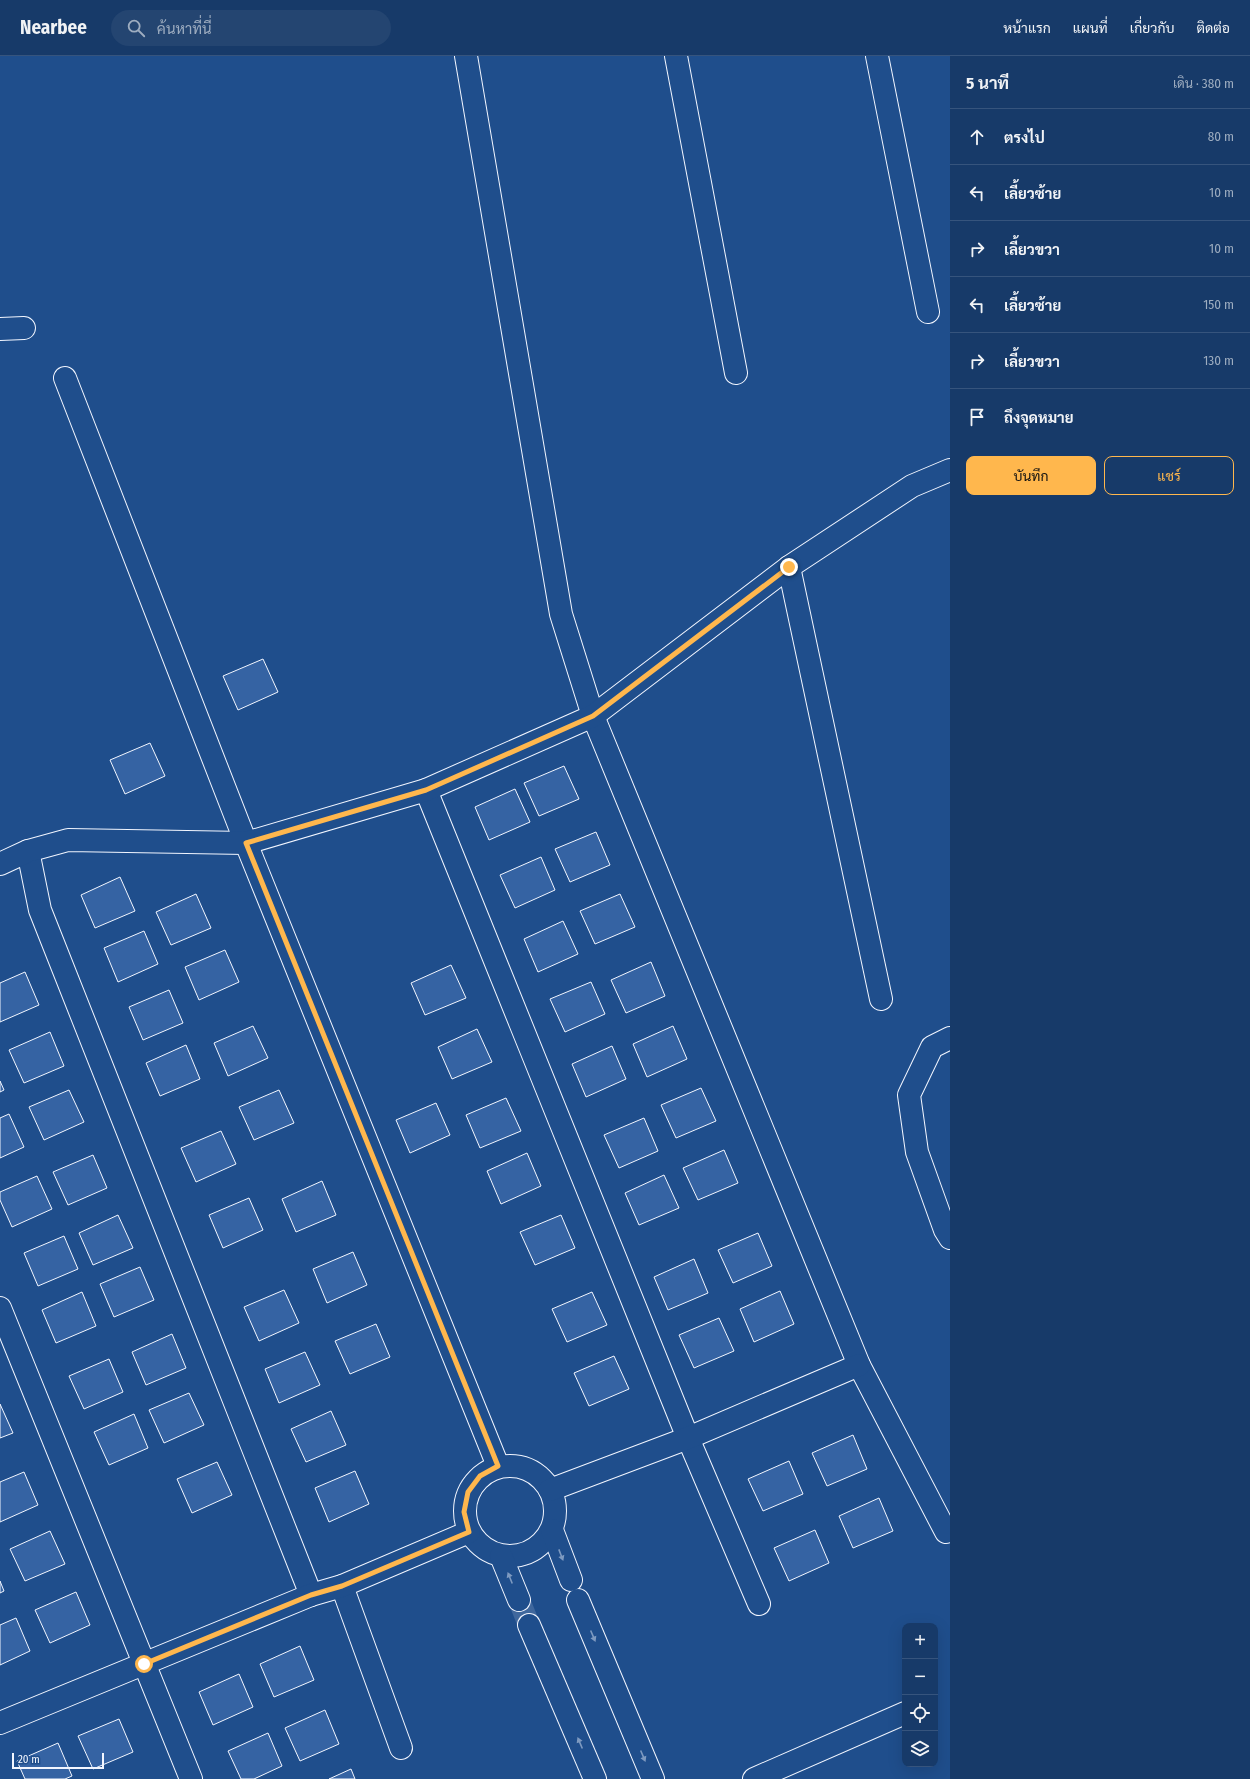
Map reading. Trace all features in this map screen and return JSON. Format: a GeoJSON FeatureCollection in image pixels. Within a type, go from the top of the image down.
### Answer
{"type":"FeatureCollection","features":[{"type":"Feature","properties":{"kind":"street"},"geometry":{"type":"LineString","coordinates":[[466,56],[561,614],[593,716],[859,1365],[946,1532]]}},
{"type":"Feature","properties":{"kind":"street"},"geometry":{"type":"LineString","coordinates":[[676,56],[736,373]]}},
{"type":"Feature","properties":{"kind":"street"},"geometry":{"type":"LineString","coordinates":[[877,56],[928,312]]}},
{"type":"Feature","properties":{"kind":"street"},"geometry":{"type":"LineString","coordinates":[[0,329],[24,328]]}},
{"type":"Feature","properties":{"kind":"street"},"geometry":{"type":"LineString","coordinates":[[65,378],[246,843],[498,1466]]}},
{"type":"Feature","properties":{"kind":"street"},"geometry":{"type":"LineString","coordinates":[[0,864],[28,851],[68,840],[246,843],[426,790],[593,716],[789,567],[912,486],[950,470]]}},
{"type":"Feature","properties":{"kind":"street"},"geometry":{"type":"LineString","coordinates":[[789,567],[881,999]]}},
{"type":"Feature","properties":{"kind":"street"},"geometry":{"type":"LineString","coordinates":[[426,790],[688,1438],[758,1604]]}},
{"type":"Feature","properties":{"kind":"street"},"geometry":{"type":"LineString","coordinates":[[28,851],[40,910],[311,1595]]}},
{"type":"Feature","properties":{"kind":"street"},"geometry":{"type":"LineString","coordinates":[[950,1038],[932,1047],[909,1095],[917,1152],[945,1230],[950,1238]]}},
{"type":"Feature","properties":{"kind":"street"},"geometry":{"type":"LineString","coordinates":[[0,1308],[190,1779]]}},
{"type":"Feature","properties":{"kind":"street"},"geometry":{"type":"LineString","coordinates":[[550,1490],[688,1438],[859,1365]]}},
{"type":"Feature","properties":{"kind":"street"},"geometry":{"type":"LineString","coordinates":[[552,1530],[539,1546],[521,1556],[501,1556],[482,1548],[469,1532],[464,1512],[468,1492],[480,1476],[498,1466],[518,1466],[537,1474],[550,1490],[555,1510],[552,1530],[571,1580]]}},
{"type":"Feature","properties":{"kind":"street"},"geometry":{"type":"LineString","coordinates":[[0,1723],[311,1595],[342,1586],[469,1532]]}},
{"type":"Feature","properties":{"kind":"street"},"geometry":{"type":"LineString","coordinates":[[501,1556],[519,1600]]}},
{"type":"Feature","properties":{"kind":"street"},"geometry":{"type":"LineString","coordinates":[[342,1586],[401,1748]]}},
{"type":"Feature","properties":{"kind":"street"},"geometry":{"type":"LineString","coordinates":[[578,1600],[653,1779]]}},
{"type":"Feature","properties":{"kind":"street"},"geometry":{"type":"LineString","coordinates":[[529,1625],[595,1779]]}},
{"type":"Feature","properties":{"kind":"street"},"geometry":{"type":"LineString","coordinates":[[754,1779],[902,1714]]}},
{"type":"Feature","properties":{"kind":"building"},"geometry":{"type":"Polygon","coordinates":[[[263,659],[278,692],[238,710],[223,676],[263,659]]]}},
{"type":"Feature","properties":{"kind":"building"},"geometry":{"type":"Polygon","coordinates":[[[150,743],[165,776],[125,794],[110,760],[150,743]]]}},
{"type":"Feature","properties":{"kind":"building"},"geometry":{"type":"Polygon","coordinates":[[[564,766],[579,799],[539,816],[524,783],[564,766]]]}},
{"type":"Feature","properties":{"kind":"building"},"geometry":{"type":"Polygon","coordinates":[[[515,789],[530,822],[489,840],[475,807],[515,789]]]}},
{"type":"Feature","properties":{"kind":"building"},"geometry":{"type":"Polygon","coordinates":[[[596,832],[610,865],[570,882],[555,849],[596,832]]]}},
{"type":"Feature","properties":{"kind":"building"},"geometry":{"type":"Polygon","coordinates":[[[541,857],[555,890],[515,908],[500,875],[541,857]]]}},
{"type":"Feature","properties":{"kind":"building"},"geometry":{"type":"Polygon","coordinates":[[[120,877],[135,911],[95,928],[81,895],[120,877]]]}},
{"type":"Feature","properties":{"kind":"building"},"geometry":{"type":"Polygon","coordinates":[[[196,894],[211,928],[171,945],[156,912],[196,894]]]}},
{"type":"Feature","properties":{"kind":"building"},"geometry":{"type":"Polygon","coordinates":[[[620,894],[635,927],[595,944],[580,911],[620,894]]]}},
{"type":"Feature","properties":{"kind":"building"},"geometry":{"type":"Polygon","coordinates":[[[563,921],[578,954],[538,972],[524,939],[563,921]]]}},
{"type":"Feature","properties":{"kind":"building"},"geometry":{"type":"Polygon","coordinates":[[[144,931],[158,964],[118,982],[104,948],[144,931]]]}},
{"type":"Feature","properties":{"kind":"building"},"geometry":{"type":"Polygon","coordinates":[[[225,950],[239,982],[199,1000],[185,967],[225,950]]]}},
{"type":"Feature","properties":{"kind":"building"},"geometry":{"type":"Polygon","coordinates":[[[651,962],[665,996],[626,1013],[611,980],[651,962]]]}},
{"type":"Feature","properties":{"kind":"building"},"geometry":{"type":"Polygon","coordinates":[[[451,965],[466,998],[425,1015],[411,983],[451,965]]]}},
{"type":"Feature","properties":{"kind":"building"},"geometry":{"type":"Polygon","coordinates":[[[25,972],[39,1005],[0,1022],[0,983],[25,972]]]}},
{"type":"Feature","properties":{"kind":"building"},"geometry":{"type":"Polygon","coordinates":[[[591,982],[605,1014],[565,1032],[550,999],[591,982]]]}},
{"type":"Feature","properties":{"kind":"building"},"geometry":{"type":"Polygon","coordinates":[[[169,990],[183,1023],[143,1040],[129,1007],[169,990]]]}},
{"type":"Feature","properties":{"kind":"building"},"geometry":{"type":"Polygon","coordinates":[[[253,1026],[268,1058],[228,1076],[214,1043],[253,1026]]]}},
{"type":"Feature","properties":{"kind":"building"},"geometry":{"type":"Polygon","coordinates":[[[673,1026],[687,1059],[647,1077],[633,1044],[673,1026]]]}},
{"type":"Feature","properties":{"kind":"building"},"geometry":{"type":"Polygon","coordinates":[[[477,1029],[492,1062],[452,1079],[438,1047],[477,1029]]]}},
{"type":"Feature","properties":{"kind":"building"},"geometry":{"type":"Polygon","coordinates":[[[50,1032],[64,1066],[24,1083],[9,1050],[50,1032]]]}},
{"type":"Feature","properties":{"kind":"building"},"geometry":{"type":"Polygon","coordinates":[[[186,1045],[200,1079],[160,1096],[146,1063],[186,1045]]]}},
{"type":"Feature","properties":{"kind":"building"},"geometry":{"type":"Polygon","coordinates":[[[612,1046],[626,1079],[586,1097],[572,1064],[612,1046]]]}},
{"type":"Feature","properties":{"kind":"building"},"geometry":{"type":"Polygon","coordinates":[[[0,1081],[4,1090],[0,1092],[0,1081]]]}},
{"type":"Feature","properties":{"kind":"building"},"geometry":{"type":"Polygon","coordinates":[[[701,1088],[716,1121],[676,1138],[661,1105],[701,1088]]]}},
{"type":"Feature","properties":{"kind":"building"},"geometry":{"type":"Polygon","coordinates":[[[69,1090],[84,1122],[44,1140],[29,1107],[69,1090]]]}},
{"type":"Feature","properties":{"kind":"building"},"geometry":{"type":"Polygon","coordinates":[[[279,1090],[294,1123],[254,1140],[239,1107],[279,1090]]]}},
{"type":"Feature","properties":{"kind":"building"},"geometry":{"type":"Polygon","coordinates":[[[506,1098],[521,1131],[480,1148],[466,1115],[506,1098]]]}},
{"type":"Feature","properties":{"kind":"building"},"geometry":{"type":"Polygon","coordinates":[[[436,1103],[450,1135],[410,1153],[396,1120],[436,1103]]]}},
{"type":"Feature","properties":{"kind":"building"},"geometry":{"type":"Polygon","coordinates":[[[9,1114],[24,1147],[0,1158],[0,1118],[9,1114]]]}},
{"type":"Feature","properties":{"kind":"building"},"geometry":{"type":"Polygon","coordinates":[[[644,1118],[658,1151],[619,1168],[604,1135],[644,1118]]]}},
{"type":"Feature","properties":{"kind":"building"},"geometry":{"type":"Polygon","coordinates":[[[221,1131],[236,1164],[196,1182],[181,1148],[221,1131]]]}},
{"type":"Feature","properties":{"kind":"building"},"geometry":{"type":"Polygon","coordinates":[[[724,1150],[738,1183],[698,1200],[683,1168],[724,1150]]]}},
{"type":"Feature","properties":{"kind":"building"},"geometry":{"type":"Polygon","coordinates":[[[527,1153],[541,1186],[501,1204],[487,1171],[527,1153]]]}},
{"type":"Feature","properties":{"kind":"building"},"geometry":{"type":"Polygon","coordinates":[[[93,1155],[107,1188],[68,1205],[53,1172],[93,1155]]]}},
{"type":"Feature","properties":{"kind":"building"},"geometry":{"type":"Polygon","coordinates":[[[664,1175],[679,1208],[639,1225],[625,1193],[664,1175]]]}},
{"type":"Feature","properties":{"kind":"building"},"geometry":{"type":"Polygon","coordinates":[[[37,1176],[52,1209],[12,1227],[0,1200],[0,1192],[37,1176]]]}},
{"type":"Feature","properties":{"kind":"building"},"geometry":{"type":"Polygon","coordinates":[[[322,1181],[336,1215],[296,1232],[282,1199],[322,1181]]]}},
{"type":"Feature","properties":{"kind":"building"},"geometry":{"type":"Polygon","coordinates":[[[249,1198],[263,1230],[223,1248],[209,1215],[249,1198]]]}},
{"type":"Feature","properties":{"kind":"building"},"geometry":{"type":"Polygon","coordinates":[[[118,1215],[133,1248],[93,1265],[79,1233],[118,1215]]]}},
{"type":"Feature","properties":{"kind":"building"},"geometry":{"type":"Polygon","coordinates":[[[561,1215],[575,1248],[535,1265],[520,1232],[561,1215]]]}},
{"type":"Feature","properties":{"kind":"building"},"geometry":{"type":"Polygon","coordinates":[[[758,1233],[772,1266],[733,1283],[718,1250],[758,1233]]]}},
{"type":"Feature","properties":{"kind":"building"},"geometry":{"type":"Polygon","coordinates":[[[64,1236],[78,1269],[38,1286],[24,1253],[64,1236]]]}},
{"type":"Feature","properties":{"kind":"building"},"geometry":{"type":"Polygon","coordinates":[[[353,1252],[367,1285],[327,1303],[313,1269],[353,1252]]]}},
{"type":"Feature","properties":{"kind":"building"},"geometry":{"type":"Polygon","coordinates":[[[694,1259],[708,1293],[668,1310],[654,1277],[694,1259]]]}},
{"type":"Feature","properties":{"kind":"building"},"geometry":{"type":"Polygon","coordinates":[[[140,1267],[154,1300],[114,1317],[100,1284],[140,1267]]]}},
{"type":"Feature","properties":{"kind":"building"},"geometry":{"type":"Polygon","coordinates":[[[284,1290],[299,1323],[259,1341],[244,1307],[284,1290]]]}},
{"type":"Feature","properties":{"kind":"building"},"geometry":{"type":"Polygon","coordinates":[[[780,1291],[794,1324],[754,1342],[740,1309],[780,1291]]]}},
{"type":"Feature","properties":{"kind":"building"},"geometry":{"type":"Polygon","coordinates":[[[82,1292],[96,1326],[56,1343],[42,1310],[82,1292]]]}},
{"type":"Feature","properties":{"kind":"building"},"geometry":{"type":"Polygon","coordinates":[[[592,1292],[607,1325],[567,1342],[552,1309],[592,1292]]]}},
{"type":"Feature","properties":{"kind":"building"},"geometry":{"type":"Polygon","coordinates":[[[719,1318],[734,1351],[694,1368],[679,1335],[719,1318]]]}},
{"type":"Feature","properties":{"kind":"building"},"geometry":{"type":"Polygon","coordinates":[[[376,1324],[390,1357],[350,1374],[335,1341],[376,1324]]]}},
{"type":"Feature","properties":{"kind":"building"},"geometry":{"type":"Polygon","coordinates":[[[172,1334],[186,1368],[146,1385],[132,1352],[172,1334]]]}},
{"type":"Feature","properties":{"kind":"building"},"geometry":{"type":"Polygon","coordinates":[[[305,1352],[320,1385],[279,1403],[265,1369],[305,1352]]]}},
{"type":"Feature","properties":{"kind":"building"},"geometry":{"type":"Polygon","coordinates":[[[614,1356],[629,1389],[589,1406],[574,1373],[614,1356]]]}},
{"type":"Feature","properties":{"kind":"building"},"geometry":{"type":"Polygon","coordinates":[[[109,1359],[123,1392],[84,1409],[69,1376],[109,1359]]]}},
{"type":"Feature","properties":{"kind":"building"},"geometry":{"type":"Polygon","coordinates":[[[189,1393],[204,1425],[164,1443],[149,1410],[189,1393]]]}},
{"type":"Feature","properties":{"kind":"building"},"geometry":{"type":"Polygon","coordinates":[[[0,1404],[13,1433],[0,1438],[0,1404]]]}},
{"type":"Feature","properties":{"kind":"building"},"geometry":{"type":"Polygon","coordinates":[[[331,1411],[346,1445],[306,1462],[291,1429],[331,1411]]]}},
{"type":"Feature","properties":{"kind":"building"},"geometry":{"type":"Polygon","coordinates":[[[134,1414],[148,1448],[109,1465],[94,1432],[134,1414]]]}},
{"type":"Feature","properties":{"kind":"building"},"geometry":{"type":"Polygon","coordinates":[[[853,1435],[867,1469],[827,1486],[812,1453],[853,1435]]]}},
{"type":"Feature","properties":{"kind":"building"},"geometry":{"type":"Polygon","coordinates":[[[789,1461],[803,1494],[763,1511],[748,1479],[789,1461]]]}},
{"type":"Feature","properties":{"kind":"building"},"geometry":{"type":"Polygon","coordinates":[[[217,1462],[232,1495],[192,1513],[177,1479],[217,1462]]]}},
{"type":"Feature","properties":{"kind":"building"},"geometry":{"type":"Polygon","coordinates":[[[355,1471],[369,1504],[329,1522],[315,1488],[355,1471]]]}},
{"type":"Feature","properties":{"kind":"building"},"geometry":{"type":"Polygon","coordinates":[[[24,1472],[38,1505],[0,1522],[0,1482],[24,1472]]]}},
{"type":"Feature","properties":{"kind":"building"},"geometry":{"type":"Polygon","coordinates":[[[879,1498],[893,1531],[853,1548],[839,1516],[879,1498]]]}},
{"type":"Feature","properties":{"kind":"building"},"geometry":{"type":"Polygon","coordinates":[[[815,1530],[829,1563],[789,1581],[774,1548],[815,1530]]]}},
{"type":"Feature","properties":{"kind":"building"},"geometry":{"type":"Polygon","coordinates":[[[50,1531],[65,1564],[25,1581],[10,1549],[50,1531]]]}},
{"type":"Feature","properties":{"kind":"building"},"geometry":{"type":"Polygon","coordinates":[[[0,1581],[4,1591],[0,1593],[0,1581]]]}},
{"type":"Feature","properties":{"kind":"building"},"geometry":{"type":"Polygon","coordinates":[[[76,1592],[90,1625],[50,1643],[35,1610],[76,1592]]]}},
{"type":"Feature","properties":{"kind":"building"},"geometry":{"type":"Polygon","coordinates":[[[16,1618],[30,1651],[0,1665],[0,1625],[16,1618]]]}},
{"type":"Feature","properties":{"kind":"building"},"geometry":{"type":"Polygon","coordinates":[[[300,1646],[314,1680],[274,1697],[260,1664],[300,1646]]]}},
{"type":"Feature","properties":{"kind":"building"},"geometry":{"type":"Polygon","coordinates":[[[239,1674],[253,1707],[213,1725],[199,1692],[239,1674]]]}},
{"type":"Feature","properties":{"kind":"building"},"geometry":{"type":"Polygon","coordinates":[[[325,1710],[339,1744],[300,1761],[285,1728],[325,1710]]]}},
{"type":"Feature","properties":{"kind":"building"},"geometry":{"type":"Polygon","coordinates":[[[119,1719],[133,1752],[93,1769],[78,1736],[119,1719]]]}},
{"type":"Feature","properties":{"kind":"building"},"geometry":{"type":"Polygon","coordinates":[[[268,1733],[282,1766],[254,1779],[241,1779],[228,1751],[268,1733]]]}},
{"type":"Feature","properties":{"kind":"building"},"geometry":{"type":"Polygon","coordinates":[[[58,1743],[72,1776],[65,1779],[25,1779],[17,1761],[58,1743]]]}},
{"type":"Feature","properties":{"kind":"building"},"geometry":{"type":"Polygon","coordinates":[[[351,1769],[355,1779],[329,1779],[351,1769]]]}},
{"type":"Feature","properties":{"kind":"tunnel"},"geometry":{"type":"LineString","coordinates":[[519,1600],[529,1625]]}},
{"type":"Feature","properties":{"kind":"route"},"geometry":{"type":"LineString","coordinates":[[144,1664],[311,1595],[342,1586],[469,1532],[464,1512],[468,1492],[480,1476],[498,1466],[246,843],[426,790],[593,716],[789,567]]}}]}
